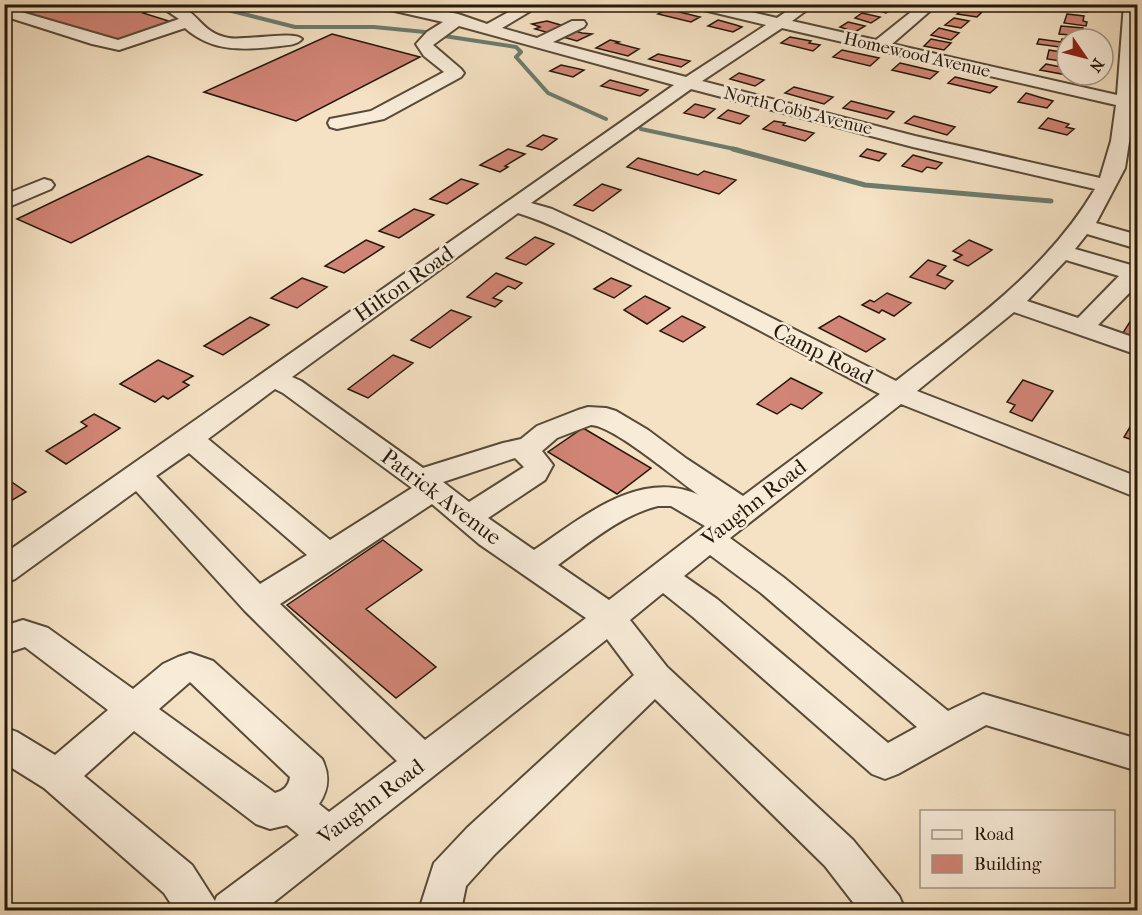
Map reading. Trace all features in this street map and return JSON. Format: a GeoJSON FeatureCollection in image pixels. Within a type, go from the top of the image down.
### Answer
{"type":"FeatureCollection","features":[{"type":"Feature","properties":{"kind":"street"},"geometry":{"type":"LineString","coordinates":[[164,4],[184,14],[190,20],[188,22],[206,38],[226,44],[250,45],[294,39]]}},
{"type":"Feature","properties":{"kind":"street","name":"North Cobb Avenue"},"geometry":{"type":"LineString","coordinates":[[382,4],[454,12],[498,24],[539,43],[1045,173],[1107,186]]}},
{"type":"Feature","properties":{"kind":"street"},"geometry":{"type":"LineString","coordinates":[[498,24],[535,4]]}},
{"type":"Feature","properties":{"kind":"street","name":"Homewood Avenue"},"geometry":{"type":"LineString","coordinates":[[696,4],[1132,103]]}},
{"type":"Feature","properties":{"kind":"street"},"geometry":{"type":"LineString","coordinates":[[759,4],[771,7],[775,4]]}},
{"type":"Feature","properties":{"kind":"street","name":"Hilton Road"},"geometry":{"type":"LineString","coordinates":[[4,571],[687,82],[808,4]]}},
{"type":"Feature","properties":{"kind":"street"},"geometry":{"type":"LineString","coordinates":[[879,46],[931,4]]}},
{"type":"Feature","properties":{"kind":"street","name":"Vaughn Road"},"geometry":{"type":"LineString","coordinates":[[232,910],[898,393],[1011,303],[1062,252],[1083,226],[1107,186],[1128,158],[1135,38],[1132,4]]}},
{"type":"Feature","properties":{"kind":"street"},"geometry":{"type":"LineString","coordinates":[[4,12],[98,41],[119,45],[188,22]]}},
{"type":"Feature","properties":{"kind":"street"},"geometry":{"type":"LineString","coordinates":[[337,123],[377,115],[454,73],[448,64],[426,49],[424,44],[454,12]]}},
{"type":"Feature","properties":{"kind":"street"},"geometry":{"type":"LineString","coordinates":[[539,43],[578,24]]}},
{"type":"Feature","properties":{"kind":"street"},"geometry":{"type":"LineString","coordinates":[[4,203],[44,185]]}},
{"type":"Feature","properties":{"kind":"street","name":"Camp Road"},"geometry":{"type":"LineString","coordinates":[[515,205],[543,214],[596,238],[719,299],[898,393],[1137,488]]}},
{"type":"Feature","properties":{"kind":"street"},"geometry":{"type":"LineString","coordinates":[[1083,226],[1137,242]]}},
{"type":"Feature","properties":{"kind":"street"},"geometry":{"type":"LineString","coordinates":[[1062,252],[1136,275],[1082,328]]}},
{"type":"Feature","properties":{"kind":"street"},"geometry":{"type":"LineString","coordinates":[[1011,303],[1137,348]]}},
{"type":"Feature","properties":{"kind":"street","name":"Patrick Avenue"},"geometry":{"type":"LineString","coordinates":[[272,378],[292,387],[426,484],[490,536],[610,618],[655,677],[839,853],[884,910]]}},
{"type":"Feature","properties":{"kind":"street"},"geometry":{"type":"LineString","coordinates":[[468,518],[535,473],[539,465],[526,453],[528,448],[547,432],[588,416],[606,417],[638,436],[677,466],[772,585],[945,730]]}},
{"type":"Feature","properties":{"kind":"street"},"geometry":{"type":"LineString","coordinates":[[189,438],[329,556]]}},
{"type":"Feature","properties":{"kind":"street"},"geometry":{"type":"LineString","coordinates":[[257,602],[329,556],[426,484],[513,449],[528,448]]}},
{"type":"Feature","properties":{"kind":"street"},"geometry":{"type":"LineString","coordinates":[[138,475],[257,602],[423,762]]}},
{"type":"Feature","properties":{"kind":"street"},"geometry":{"type":"LineString","coordinates":[[535,565],[626,505],[657,494],[684,500],[726,525]]}},
{"type":"Feature","properties":{"kind":"street"},"geometry":{"type":"LineString","coordinates":[[662,576],[705,608],[885,763],[982,709],[1137,755]]}},
{"type":"Feature","properties":{"kind":"street"},"geometry":{"type":"LineString","coordinates":[[4,641],[23,633],[36,637],[134,710],[270,812],[293,806],[308,789],[309,771],[201,671],[190,667],[175,674],[134,710],[57,776]]}},
{"type":"Feature","properties":{"kind":"street"},"geometry":{"type":"LineString","coordinates":[[440,910],[448,877],[474,848],[655,677]]}},
{"type":"Feature","properties":{"kind":"street"},"geometry":{"type":"LineString","coordinates":[[4,743],[57,776],[177,879],[198,910]]}},
{"type":"Feature","properties":{"kind":"street"},"geometry":{"type":"LineString","coordinates":[[293,806],[328,835]]}},
{"type":"Feature","properties":{"kind":"building"},"geometry":{"type":"Polygon","coordinates":[[[4,4],[126,4],[152,10],[143,13],[172,22],[116,43],[4,7],[4,4]]]}},
{"type":"Feature","properties":{"kind":"building"},"geometry":{"type":"Polygon","coordinates":[[[874,4],[896,6],[886,13],[869,8],[874,4]]]}},
{"type":"Feature","properties":{"kind":"building"},"geometry":{"type":"Polygon","coordinates":[[[1067,4],[1084,4],[1087,12],[1066,10],[1067,4]]]}},
{"type":"Feature","properties":{"kind":"building"},"geometry":{"type":"Polygon","coordinates":[[[964,8],[982,12],[977,17],[957,14],[964,8]]]}},
{"type":"Feature","properties":{"kind":"building"},"geometry":{"type":"Polygon","coordinates":[[[667,9],[700,17],[691,22],[658,14],[667,9]]]}},
{"type":"Feature","properties":{"kind":"building"},"geometry":{"type":"Polygon","coordinates":[[[862,13],[880,17],[871,23],[855,18],[862,13]]]}},
{"type":"Feature","properties":{"kind":"building"},"geometry":{"type":"Polygon","coordinates":[[[1067,14],[1084,16],[1083,21],[1087,22],[1086,26],[1064,23],[1067,14]]]}},
{"type":"Feature","properties":{"kind":"building"},"geometry":{"type":"Polygon","coordinates":[[[954,18],[969,21],[961,28],[945,25],[954,18]]]}},
{"type":"Feature","properties":{"kind":"building"},"geometry":{"type":"Polygon","coordinates":[[[718,20],[742,27],[733,32],[708,26],[718,20]]]}},
{"type":"Feature","properties":{"kind":"building"},"geometry":{"type":"Polygon","coordinates":[[[547,21],[564,26],[549,33],[535,29],[540,27],[532,24],[547,21]]]}},
{"type":"Feature","properties":{"kind":"building"},"geometry":{"type":"Polygon","coordinates":[[[848,22],[865,26],[855,32],[840,27],[848,22]]]}},
{"type":"Feature","properties":{"kind":"building"},"geometry":{"type":"Polygon","coordinates":[[[939,28],[959,33],[951,40],[931,35],[939,28]]]}},
{"type":"Feature","properties":{"kind":"building"},"geometry":{"type":"Polygon","coordinates":[[[575,31],[592,34],[577,41],[563,37],[575,31]]]}},
{"type":"Feature","properties":{"kind":"building"},"geometry":{"type":"Polygon","coordinates":[[[332,34],[420,57],[296,121],[204,92],[332,34]]]}},
{"type":"Feature","properties":{"kind":"building"},"geometry":{"type":"Polygon","coordinates":[[[790,37],[820,45],[813,51],[781,43],[790,37]]]}},
{"type":"Feature","properties":{"kind":"building"},"geometry":{"type":"Polygon","coordinates":[[[931,39],[951,43],[944,50],[924,46],[931,39]]]}},
{"type":"Feature","properties":{"kind":"building"},"geometry":{"type":"Polygon","coordinates":[[[1039,39],[1055,41],[1055,46],[1037,44],[1039,39]]]}},
{"type":"Feature","properties":{"kind":"building"},"geometry":{"type":"Polygon","coordinates":[[[610,40],[639,49],[628,56],[596,48],[610,40]]]}},
{"type":"Feature","properties":{"kind":"building"},"geometry":{"type":"Polygon","coordinates":[[[842,50],[879,58],[870,66],[833,57],[842,50]]]}},
{"type":"Feature","properties":{"kind":"building"},"geometry":{"type":"Polygon","coordinates":[[[1049,50],[1055,51],[1055,60],[1047,59],[1049,50]]]}},
{"type":"Feature","properties":{"kind":"building"},"geometry":{"type":"Polygon","coordinates":[[[658,54],[690,61],[681,67],[649,59],[658,54]]]}},
{"type":"Feature","properties":{"kind":"building"},"geometry":{"type":"Polygon","coordinates":[[[900,63],[938,72],[930,79],[892,70],[900,63]]]}},
{"type":"Feature","properties":{"kind":"building"},"geometry":{"type":"Polygon","coordinates":[[[1046,64],[1055,66],[1055,73],[1040,70],[1046,64]]]}},
{"type":"Feature","properties":{"kind":"building"},"geometry":{"type":"Polygon","coordinates":[[[561,65],[584,70],[573,77],[550,71],[561,65]]]}},
{"type":"Feature","properties":{"kind":"building"},"geometry":{"type":"Polygon","coordinates":[[[739,73],[764,80],[755,86],[730,79],[739,73]]]}},
{"type":"Feature","properties":{"kind":"building"},"geometry":{"type":"Polygon","coordinates":[[[955,77],[997,87],[990,93],[948,83],[955,77]]]}},
{"type":"Feature","properties":{"kind":"building"},"geometry":{"type":"Polygon","coordinates":[[[610,80],[648,90],[640,96],[601,86],[610,80]]]}},
{"type":"Feature","properties":{"kind":"building"},"geometry":{"type":"Polygon","coordinates":[[[794,87],[833,97],[824,104],[785,93],[794,87]]]}},
{"type":"Feature","properties":{"kind":"building"},"geometry":{"type":"Polygon","coordinates":[[[1026,93],[1053,101],[1047,108],[1018,102],[1026,93]]]}},
{"type":"Feature","properties":{"kind":"building"},"geometry":{"type":"Polygon","coordinates":[[[851,101],[894,112],[887,119],[843,108],[851,101]]]}},
{"type":"Feature","properties":{"kind":"building"},"geometry":{"type":"Polygon","coordinates":[[[695,104],[715,109],[704,118],[684,113],[695,104]]]}},
{"type":"Feature","properties":{"kind":"building"},"geometry":{"type":"Polygon","coordinates":[[[728,110],[749,116],[740,124],[718,118],[728,110]]]}},
{"type":"Feature","properties":{"kind":"building"},"geometry":{"type":"Polygon","coordinates":[[[914,116],[955,127],[947,135],[905,123],[914,116]]]}},
{"type":"Feature","properties":{"kind":"building"},"geometry":{"type":"Polygon","coordinates":[[[1048,118],[1069,124],[1066,127],[1074,129],[1067,135],[1039,128],[1048,118]]]}},
{"type":"Feature","properties":{"kind":"building"},"geometry":{"type":"Polygon","coordinates":[[[774,121],[814,133],[805,141],[763,129],[774,121]]]}},
{"type":"Feature","properties":{"kind":"building"},"geometry":{"type":"Polygon","coordinates":[[[543,135],[557,139],[542,150],[527,146],[543,135]]]}},
{"type":"Feature","properties":{"kind":"building"},"geometry":{"type":"Polygon","coordinates":[[[508,149],[525,154],[505,166],[508,167],[500,172],[480,165],[508,149]]]}},
{"type":"Feature","properties":{"kind":"building"},"geometry":{"type":"Polygon","coordinates":[[[867,149],[886,154],[879,161],[860,156],[867,149]]]}},
{"type":"Feature","properties":{"kind":"building"},"geometry":{"type":"Polygon","coordinates":[[[913,155],[942,163],[936,169],[927,167],[922,172],[902,166],[913,155]]]}},
{"type":"Feature","properties":{"kind":"building"},"geometry":{"type":"Polygon","coordinates":[[[148,156],[202,175],[71,243],[17,219],[148,156]]]}},
{"type":"Feature","properties":{"kind":"building"},"geometry":{"type":"Polygon","coordinates":[[[638,158],[698,175],[704,171],[736,180],[719,194],[627,167],[638,158]]]}},
{"type":"Feature","properties":{"kind":"building"},"geometry":{"type":"Polygon","coordinates":[[[461,179],[478,184],[447,204],[430,199],[461,179]]]}},
{"type":"Feature","properties":{"kind":"building"},"geometry":{"type":"Polygon","coordinates":[[[602,184],[621,190],[593,211],[574,205],[602,184]]]}},
{"type":"Feature","properties":{"kind":"building"},"geometry":{"type":"Polygon","coordinates":[[[414,209],[434,215],[399,238],[379,231],[414,209]]]}},
{"type":"Feature","properties":{"kind":"building"},"geometry":{"type":"Polygon","coordinates":[[[535,237],[554,244],[526,265],[506,258],[535,237]]]}},
{"type":"Feature","properties":{"kind":"building"},"geometry":{"type":"Polygon","coordinates":[[[366,240],[384,247],[344,273],[325,266],[366,240]]]}},
{"type":"Feature","properties":{"kind":"building"},"geometry":{"type":"Polygon","coordinates":[[[969,240],[992,250],[968,266],[954,260],[962,255],[953,251],[969,240]]]}},
{"type":"Feature","properties":{"kind":"building"},"geometry":{"type":"Polygon","coordinates":[[[928,260],[946,266],[937,275],[953,281],[945,289],[910,277],[928,260]]]}},
{"type":"Feature","properties":{"kind":"building"},"geometry":{"type":"Polygon","coordinates":[[[496,273],[522,283],[515,289],[508,286],[493,298],[502,301],[495,307],[467,297],[496,273]]]}},
{"type":"Feature","properties":{"kind":"building"},"geometry":{"type":"Polygon","coordinates":[[[302,278],[327,287],[297,308],[271,298],[302,278]]]}},
{"type":"Feature","properties":{"kind":"building"},"geometry":{"type":"Polygon","coordinates":[[[611,278],[631,286],[614,298],[594,289],[611,278]]]}},
{"type":"Feature","properties":{"kind":"building"},"geometry":{"type":"Polygon","coordinates":[[[887,293],[911,303],[894,316],[882,310],[879,313],[862,305],[870,300],[874,302],[887,293]]]}},
{"type":"Feature","properties":{"kind":"building"},"geometry":{"type":"Polygon","coordinates":[[[645,296],[670,308],[647,324],[624,310],[645,296]]]}},
{"type":"Feature","properties":{"kind":"building"},"geometry":{"type":"Polygon","coordinates":[[[1138,309],[1138,345],[1119,339],[1138,309]]]}},
{"type":"Feature","properties":{"kind":"building"},"geometry":{"type":"Polygon","coordinates":[[[451,310],[471,317],[430,348],[411,340],[451,310]]]}},
{"type":"Feature","properties":{"kind":"building"},"geometry":{"type":"Polygon","coordinates":[[[682,316],[705,327],[683,342],[660,331],[682,316]]]}},
{"type":"Feature","properties":{"kind":"building"},"geometry":{"type":"Polygon","coordinates":[[[839,316],[885,339],[866,352],[819,328],[839,316]]]}},
{"type":"Feature","properties":{"kind":"building"},"geometry":{"type":"Polygon","coordinates":[[[250,317],[269,325],[223,355],[204,346],[250,317]]]}},
{"type":"Feature","properties":{"kind":"building"},"geometry":{"type":"Polygon","coordinates":[[[393,355],[413,363],[368,398],[348,389],[393,355]]]}},
{"type":"Feature","properties":{"kind":"building"},"geometry":{"type":"Polygon","coordinates":[[[158,360],[193,376],[183,382],[189,385],[168,399],[163,396],[155,402],[120,384],[158,360]]]}},
{"type":"Feature","properties":{"kind":"building"},"geometry":{"type":"Polygon","coordinates":[[[791,378],[822,393],[802,409],[791,404],[777,414],[757,404],[791,378]]]}},
{"type":"Feature","properties":{"kind":"building"},"geometry":{"type":"Polygon","coordinates":[[[1023,380],[1053,391],[1032,421],[1010,412],[1015,405],[1007,402],[1023,380]]]}},
{"type":"Feature","properties":{"kind":"building"},"geometry":{"type":"Polygon","coordinates":[[[94,414],[120,428],[66,464],[46,451],[87,426],[81,422],[94,414]]]}},
{"type":"Feature","properties":{"kind":"building"},"geometry":{"type":"Polygon","coordinates":[[[1136,417],[1138,418],[1138,442],[1124,437],[1136,417]]]}},
{"type":"Feature","properties":{"kind":"building"},"geometry":{"type":"Polygon","coordinates":[[[583,428],[651,468],[617,494],[548,452],[583,428]]]}},
{"type":"Feature","properties":{"kind":"building"},"geometry":{"type":"Polygon","coordinates":[[[6,478],[26,492],[4,505],[4,479],[6,478]]]}},
{"type":"Feature","properties":{"kind":"building"},"geometry":{"type":"Polygon","coordinates":[[[383,540],[422,570],[366,609],[436,667],[396,698],[287,605],[383,540]]]}},
{"type":"Feature","properties":{"kind":"waterway"},"geometry":{"type":"LineString","coordinates":[[204,4],[295,27],[374,27],[425,32]]}},
{"type":"Feature","properties":{"kind":"waterway"},"geometry":{"type":"LineString","coordinates":[[444,36],[516,47],[521,52],[516,57],[548,93],[606,119]]}},
{"type":"Feature","properties":{"kind":"waterway"},"geometry":{"type":"LineString","coordinates":[[641,129],[739,150]]}},
{"type":"Feature","properties":{"kind":"waterway"},"geometry":{"type":"LineString","coordinates":[[733,149],[865,185],[1051,201]]}}]}
